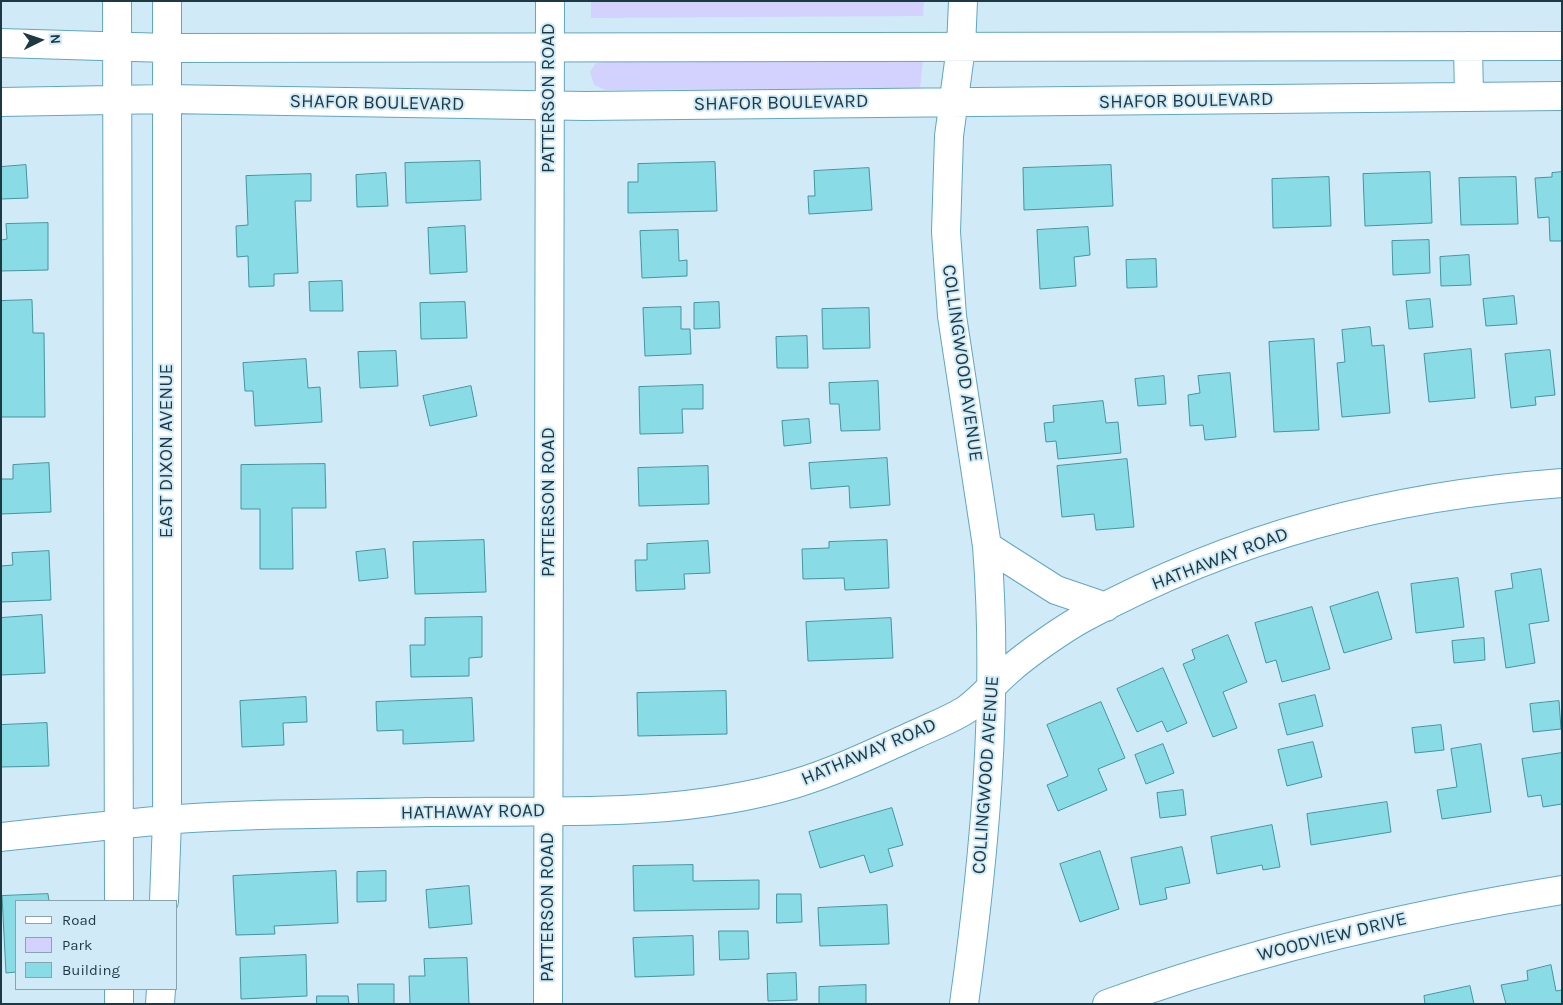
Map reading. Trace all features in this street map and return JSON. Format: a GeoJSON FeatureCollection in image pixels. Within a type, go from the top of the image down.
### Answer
{"type":"FeatureCollection","features":[{"type":"Feature","properties":{"kind":"street"},"geometry":{"type":"LineString","coordinates":[[117,1],[119,102],[119,900]]}},
{"type":"Feature","properties":{"kind":"street","name":"EAST DIXON AVENUE"},"geometry":{"type":"LineString","coordinates":[[164,900],[167,820],[167,1]]}},
{"type":"Feature","properties":{"kind":"street","name":"PATTERSON ROAD"},"geometry":{"type":"LineString","coordinates":[[548,1004],[550,1]]}},
{"type":"Feature","properties":{"kind":"street","name":"COLLINGWOOD AVENUE"},"geometry":{"type":"LineString","coordinates":[[963,1],[961,48],[949,136],[946,232],[952,316],[987,546],[991,596],[992,688],[986,820],[964,1004]]}},
{"type":"Feature","properties":{"kind":"street"},"geometry":{"type":"LineString","coordinates":[[1,43],[167,48],[1562,46]]}},
{"type":"Feature","properties":{"kind":"street"},"geometry":{"type":"LineString","coordinates":[[1468,46],[1469,98]]}},
{"type":"Feature","properties":{"kind":"street","name":"SHAFOR BOULEVARD"},"geometry":{"type":"LineString","coordinates":[[1,102],[119,102],[167,99],[550,106],[1562,96]]}},
{"type":"Feature","properties":{"kind":"street","name":"HATHAWAY ROAD"},"geometry":{"type":"LineString","coordinates":[[1,837],[167,820],[311,814],[648,810],[728,800],[794,784],[850,764],[964,711],[992,688],[1009,670],[1080,620],[1152,584],[1247,545],[1323,520],[1424,499],[1491,488],[1562,483]]}},
{"type":"Feature","properties":{"kind":"street"},"geometry":{"type":"LineString","coordinates":[[987,546],[1056,590],[1106,607]]}},
{"type":"Feature","properties":{"kind":"street","name":"WOODVIEW DRIVE"},"geometry":{"type":"LineString","coordinates":[[1107,1004],[1233,962],[1355,928],[1480,903],[1562,890]]}},
{"type":"Feature","properties":{"kind":"street"},"geometry":{"type":"LineString","coordinates":[[119,990],[119,1004]]}},
{"type":"Feature","properties":{"kind":"street"},"geometry":{"type":"LineString","coordinates":[[160,1004],[161,990]]}},
{"type":"Feature","properties":{"kind":"green space"},"geometry":{"type":"Polygon","coordinates":[[[591,1],[924,1],[923,16],[591,18],[591,1]]]}},
{"type":"Feature","properties":{"kind":"green space"},"geometry":{"type":"Polygon","coordinates":[[[923,60],[920,89],[606,90],[594,85],[590,72],[595,64],[605,61],[923,60]]]}},
{"type":"Feature","properties":{"kind":"building"},"geometry":{"type":"Polygon","coordinates":[[[480,161],[481,200],[406,203],[405,163],[480,161]]]}},
{"type":"Feature","properties":{"kind":"building"},"geometry":{"type":"Polygon","coordinates":[[[715,162],[717,211],[628,213],[628,182],[638,182],[638,164],[715,162]]]}},
{"type":"Feature","properties":{"kind":"building"},"geometry":{"type":"Polygon","coordinates":[[[26,165],[28,198],[1,199],[1,167],[26,165]]]}},
{"type":"Feature","properties":{"kind":"building"},"geometry":{"type":"Polygon","coordinates":[[[1111,165],[1113,206],[1024,210],[1023,168],[1111,165]]]}},
{"type":"Feature","properties":{"kind":"building"},"geometry":{"type":"Polygon","coordinates":[[[869,168],[872,210],[809,214],[808,196],[815,196],[814,171],[869,168]]]}},
{"type":"Feature","properties":{"kind":"building"},"geometry":{"type":"Polygon","coordinates":[[[1430,172],[1432,223],[1365,226],[1363,174],[1430,172]]]}},
{"type":"Feature","properties":{"kind":"building"},"geometry":{"type":"Polygon","coordinates":[[[1562,172],[1562,241],[1550,241],[1549,217],[1538,218],[1535,178],[1552,177],[1552,173],[1562,172]]]}},
{"type":"Feature","properties":{"kind":"building"},"geometry":{"type":"Polygon","coordinates":[[[386,173],[388,206],[357,207],[356,175],[386,173]]]}},
{"type":"Feature","properties":{"kind":"building"},"geometry":{"type":"Polygon","coordinates":[[[311,174],[311,201],[295,201],[298,273],[274,274],[274,286],[249,287],[248,256],[237,257],[236,226],[248,225],[246,176],[311,174]]]}},
{"type":"Feature","properties":{"kind":"building"},"geometry":{"type":"Polygon","coordinates":[[[1329,177],[1331,226],[1273,228],[1272,179],[1329,177]]]}},
{"type":"Feature","properties":{"kind":"building"},"geometry":{"type":"Polygon","coordinates":[[[1516,177],[1518,224],[1461,225],[1459,178],[1516,177]]]}},
{"type":"Feature","properties":{"kind":"building"},"geometry":{"type":"Polygon","coordinates":[[[48,223],[48,270],[1,271],[1,240],[7,239],[6,224],[48,223]]]}},
{"type":"Feature","properties":{"kind":"building"},"geometry":{"type":"Polygon","coordinates":[[[465,226],[467,272],[430,274],[428,228],[465,226]]]}},
{"type":"Feature","properties":{"kind":"building"},"geometry":{"type":"Polygon","coordinates":[[[1088,227],[1090,255],[1074,257],[1076,286],[1040,289],[1037,230],[1088,227]]]}},
{"type":"Feature","properties":{"kind":"building"},"geometry":{"type":"Polygon","coordinates":[[[678,230],[679,261],[687,260],[687,276],[642,278],[640,231],[678,230]]]}},
{"type":"Feature","properties":{"kind":"building"},"geometry":{"type":"Polygon","coordinates":[[[1429,240],[1430,273],[1393,275],[1392,241],[1429,240]]]}},
{"type":"Feature","properties":{"kind":"building"},"geometry":{"type":"Polygon","coordinates":[[[1469,255],[1471,285],[1441,286],[1440,257],[1469,255]]]}},
{"type":"Feature","properties":{"kind":"building"},"geometry":{"type":"Polygon","coordinates":[[[1156,259],[1157,287],[1127,288],[1126,260],[1156,259]]]}},
{"type":"Feature","properties":{"kind":"building"},"geometry":{"type":"Polygon","coordinates":[[[342,281],[343,311],[310,311],[309,282],[342,281]]]}},
{"type":"Feature","properties":{"kind":"building"},"geometry":{"type":"Polygon","coordinates":[[[1514,296],[1517,324],[1486,326],[1483,299],[1514,296]]]}},
{"type":"Feature","properties":{"kind":"building"},"geometry":{"type":"Polygon","coordinates":[[[1430,299],[1433,327],[1409,329],[1406,301],[1430,299]]]}},
{"type":"Feature","properties":{"kind":"building"},"geometry":{"type":"Polygon","coordinates":[[[32,300],[33,333],[44,333],[45,417],[1,417],[1,301],[32,300]]]}},
{"type":"Feature","properties":{"kind":"building"},"geometry":{"type":"Polygon","coordinates":[[[465,302],[467,338],[421,339],[420,303],[465,302]]]}},
{"type":"Feature","properties":{"kind":"building"},"geometry":{"type":"Polygon","coordinates":[[[719,302],[720,328],[694,329],[694,303],[719,302]]]}},
{"type":"Feature","properties":{"kind":"building"},"geometry":{"type":"Polygon","coordinates":[[[681,307],[681,329],[690,329],[691,354],[645,356],[643,308],[681,307]]]}},
{"type":"Feature","properties":{"kind":"building"},"geometry":{"type":"Polygon","coordinates":[[[869,308],[870,348],[823,349],[822,309],[869,308]]]}},
{"type":"Feature","properties":{"kind":"building"},"geometry":{"type":"Polygon","coordinates":[[[1370,327],[1372,346],[1384,345],[1390,413],[1342,417],[1337,363],[1345,362],[1342,330],[1370,327]]]}},
{"type":"Feature","properties":{"kind":"building"},"geometry":{"type":"Polygon","coordinates":[[[807,336],[808,368],[777,368],[776,337],[807,336]]]}},
{"type":"Feature","properties":{"kind":"building"},"geometry":{"type":"Polygon","coordinates":[[[1314,339],[1319,430],[1274,432],[1269,342],[1314,339]]]}},
{"type":"Feature","properties":{"kind":"building"},"geometry":{"type":"Polygon","coordinates":[[[1471,349],[1475,398],[1429,402],[1424,354],[1471,349]]]}},
{"type":"Feature","properties":{"kind":"building"},"geometry":{"type":"Polygon","coordinates":[[[1550,350],[1555,395],[1535,397],[1536,405],[1511,408],[1505,354],[1550,350]]]}},
{"type":"Feature","properties":{"kind":"building"},"geometry":{"type":"Polygon","coordinates":[[[396,351],[398,386],[360,388],[358,352],[396,351]]]}},
{"type":"Feature","properties":{"kind":"building"},"geometry":{"type":"Polygon","coordinates":[[[306,359],[308,388],[320,387],[322,422],[255,426],[253,391],[245,391],[243,363],[306,359]]]}},
{"type":"Feature","properties":{"kind":"building"},"geometry":{"type":"Polygon","coordinates":[[[1230,373],[1236,437],[1205,440],[1203,425],[1190,426],[1188,395],[1200,393],[1198,376],[1230,373]]]}},
{"type":"Feature","properties":{"kind":"building"},"geometry":{"type":"Polygon","coordinates":[[[1164,376],[1166,404],[1138,406],[1135,379],[1164,376]]]}},
{"type":"Feature","properties":{"kind":"building"},"geometry":{"type":"Polygon","coordinates":[[[878,381],[880,430],[841,431],[839,404],[830,404],[829,383],[878,381]]]}},
{"type":"Feature","properties":{"kind":"building"},"geometry":{"type":"Polygon","coordinates":[[[703,385],[703,409],[682,409],[683,433],[640,434],[639,387],[703,385]]]}},
{"type":"Feature","properties":{"kind":"building"},"geometry":{"type":"Polygon","coordinates":[[[471,386],[477,416],[430,426],[423,396],[471,386]]]}},
{"type":"Feature","properties":{"kind":"building"},"geometry":{"type":"Polygon","coordinates":[[[1103,401],[1106,423],[1118,422],[1121,453],[1058,459],[1056,441],[1046,442],[1044,423],[1054,422],[1053,406],[1103,401]]]}},
{"type":"Feature","properties":{"kind":"building"},"geometry":{"type":"Polygon","coordinates":[[[809,419],[811,443],[784,446],[782,421],[809,419]]]}},
{"type":"Feature","properties":{"kind":"building"},"geometry":{"type":"Polygon","coordinates":[[[887,458],[890,505],[850,508],[849,486],[811,489],[809,463],[887,458]]]}},
{"type":"Feature","properties":{"kind":"building"},"geometry":{"type":"Polygon","coordinates":[[[1127,459],[1134,527],[1096,530],[1094,514],[1062,517],[1057,466],[1127,459]]]}},
{"type":"Feature","properties":{"kind":"building"},"geometry":{"type":"Polygon","coordinates":[[[49,463],[51,512],[1,514],[1,479],[13,479],[13,465],[49,463]]]}},
{"type":"Feature","properties":{"kind":"building"},"geometry":{"type":"Polygon","coordinates":[[[325,464],[326,508],[292,508],[293,569],[260,569],[260,509],[241,509],[241,465],[325,464]]]}},
{"type":"Feature","properties":{"kind":"building"},"geometry":{"type":"Polygon","coordinates":[[[708,466],[709,504],[639,506],[638,468],[708,466]]]}},
{"type":"Feature","properties":{"kind":"building"},"geometry":{"type":"Polygon","coordinates":[[[484,540],[486,592],[415,594],[413,542],[484,540]]]}},
{"type":"Feature","properties":{"kind":"building"},"geometry":{"type":"Polygon","coordinates":[[[887,540],[889,588],[845,590],[844,578],[803,579],[802,549],[829,548],[829,542],[887,540]]]}},
{"type":"Feature","properties":{"kind":"building"},"geometry":{"type":"Polygon","coordinates":[[[708,541],[710,573],[684,574],[685,589],[636,591],[635,560],[647,560],[647,544],[708,541]]]}},
{"type":"Feature","properties":{"kind":"building"},"geometry":{"type":"Polygon","coordinates":[[[385,549],[388,578],[359,581],[356,552],[385,549]]]}},
{"type":"Feature","properties":{"kind":"building"},"geometry":{"type":"Polygon","coordinates":[[[49,551],[51,600],[1,602],[1,566],[13,565],[12,553],[49,551]]]}},
{"type":"Feature","properties":{"kind":"building"},"geometry":{"type":"Polygon","coordinates":[[[1541,569],[1549,621],[1529,624],[1535,663],[1506,668],[1495,591],[1513,588],[1511,574],[1541,569]]]}},
{"type":"Feature","properties":{"kind":"building"},"geometry":{"type":"Polygon","coordinates":[[[1458,578],[1464,627],[1416,633],[1411,584],[1458,578]]]}},
{"type":"Feature","properties":{"kind":"building"},"geometry":{"type":"Polygon","coordinates":[[[1378,592],[1392,639],[1344,653],[1330,607],[1378,592]]]}},
{"type":"Feature","properties":{"kind":"building"},"geometry":{"type":"Polygon","coordinates":[[[1312,607],[1330,669],[1282,682],[1276,660],[1266,663],[1255,623],[1312,607]]]}},
{"type":"Feature","properties":{"kind":"building"},"geometry":{"type":"Polygon","coordinates":[[[42,615],[45,673],[1,675],[1,618],[42,615]]]}},
{"type":"Feature","properties":{"kind":"building"},"geometry":{"type":"Polygon","coordinates":[[[482,617],[482,657],[469,658],[469,676],[411,677],[410,645],[425,645],[425,618],[482,617]]]}},
{"type":"Feature","properties":{"kind":"building"},"geometry":{"type":"Polygon","coordinates":[[[891,618],[893,658],[808,661],[806,622],[891,618]]]}},
{"type":"Feature","properties":{"kind":"building"},"geometry":{"type":"Polygon","coordinates":[[[1228,635],[1247,682],[1223,692],[1237,728],[1213,737],[1183,664],[1195,659],[1192,650],[1228,635]]]}},
{"type":"Feature","properties":{"kind":"building"},"geometry":{"type":"Polygon","coordinates":[[[1484,638],[1485,660],[1454,663],[1452,641],[1484,638]]]}},
{"type":"Feature","properties":{"kind":"building"},"geometry":{"type":"Polygon","coordinates":[[[1163,668],[1187,723],[1167,732],[1162,721],[1137,732],[1117,689],[1163,668]]]}},
{"type":"Feature","properties":{"kind":"building"},"geometry":{"type":"Polygon","coordinates":[[[726,691],[727,734],[638,736],[637,693],[726,691]]]}},
{"type":"Feature","properties":{"kind":"building"},"geometry":{"type":"Polygon","coordinates":[[[1315,695],[1323,726],[1287,735],[1279,704],[1315,695]]]}},
{"type":"Feature","properties":{"kind":"building"},"geometry":{"type":"Polygon","coordinates":[[[306,697],[307,722],[283,723],[284,745],[242,747],[240,701],[306,697]]]}},
{"type":"Feature","properties":{"kind":"building"},"geometry":{"type":"Polygon","coordinates":[[[472,698],[474,741],[403,744],[403,730],[377,731],[376,702],[472,698]]]}},
{"type":"Feature","properties":{"kind":"building"},"geometry":{"type":"Polygon","coordinates":[[[1559,701],[1561,729],[1533,732],[1530,704],[1559,701]]]}},
{"type":"Feature","properties":{"kind":"building"},"geometry":{"type":"Polygon","coordinates":[[[1101,702],[1125,758],[1098,769],[1107,790],[1058,811],[1047,785],[1068,776],[1047,725],[1101,702]]]}},
{"type":"Feature","properties":{"kind":"building"},"geometry":{"type":"Polygon","coordinates":[[[47,723],[49,766],[1,767],[1,725],[47,723]]]}},
{"type":"Feature","properties":{"kind":"building"},"geometry":{"type":"Polygon","coordinates":[[[1441,725],[1444,750],[1415,753],[1412,728],[1441,725]]]}},
{"type":"Feature","properties":{"kind":"building"},"geometry":{"type":"Polygon","coordinates":[[[1313,742],[1322,777],[1287,786],[1278,750],[1313,742]]]}},
{"type":"Feature","properties":{"kind":"building"},"geometry":{"type":"Polygon","coordinates":[[[1163,744],[1174,773],[1146,784],[1135,755],[1163,744]]]}},
{"type":"Feature","properties":{"kind":"building"},"geometry":{"type":"Polygon","coordinates":[[[1481,744],[1491,812],[1442,819],[1437,790],[1457,787],[1451,749],[1481,744]]]}},
{"type":"Feature","properties":{"kind":"building"},"geometry":{"type":"Polygon","coordinates":[[[1562,753],[1562,804],[1543,807],[1541,795],[1528,797],[1522,759],[1562,753]]]}},
{"type":"Feature","properties":{"kind":"building"},"geometry":{"type":"Polygon","coordinates":[[[1183,790],[1186,815],[1160,818],[1157,793],[1183,790]]]}},
{"type":"Feature","properties":{"kind":"building"},"geometry":{"type":"Polygon","coordinates":[[[1387,802],[1391,832],[1311,845],[1307,814],[1387,802]]]}},
{"type":"Feature","properties":{"kind":"building"},"geometry":{"type":"Polygon","coordinates":[[[892,808],[903,845],[888,849],[893,866],[870,873],[864,855],[820,868],[809,832],[892,808]]]}},
{"type":"Feature","properties":{"kind":"building"},"geometry":{"type":"Polygon","coordinates":[[[1272,825],[1280,867],[1263,870],[1262,865],[1217,874],[1211,837],[1272,825]]]}},
{"type":"Feature","properties":{"kind":"building"},"geometry":{"type":"Polygon","coordinates":[[[1182,847],[1190,883],[1165,888],[1167,899],[1140,905],[1131,858],[1182,847]]]}},
{"type":"Feature","properties":{"kind":"building"},"geometry":{"type":"Polygon","coordinates":[[[1100,851],[1119,909],[1080,922],[1060,864],[1100,851]]]}},
{"type":"Feature","properties":{"kind":"building"},"geometry":{"type":"Polygon","coordinates":[[[693,865],[693,881],[759,880],[759,909],[634,911],[633,866],[693,865]]]}},
{"type":"Feature","properties":{"kind":"building"},"geometry":{"type":"Polygon","coordinates":[[[336,871],[338,923],[274,926],[275,934],[236,935],[233,876],[336,871]]]}},
{"type":"Feature","properties":{"kind":"building"},"geometry":{"type":"Polygon","coordinates":[[[386,871],[386,901],[357,902],[357,872],[386,871]]]}},
{"type":"Feature","properties":{"kind":"building"},"geometry":{"type":"Polygon","coordinates":[[[469,886],[472,924],[429,928],[426,890],[469,886]]]}},
{"type":"Feature","properties":{"kind":"building"},"geometry":{"type":"Polygon","coordinates":[[[48,894],[49,900],[15,900],[15,972],[6,973],[2,896],[48,894]]]}},
{"type":"Feature","properties":{"kind":"building"},"geometry":{"type":"Polygon","coordinates":[[[777,894],[801,894],[802,922],[777,923],[777,894]]]}},
{"type":"Feature","properties":{"kind":"building"},"geometry":{"type":"Polygon","coordinates":[[[887,905],[889,944],[820,946],[818,908],[887,905]]]}},
{"type":"Feature","properties":{"kind":"building"},"geometry":{"type":"Polygon","coordinates":[[[719,931],[748,931],[749,959],[720,960],[719,931]]]}},
{"type":"Feature","properties":{"kind":"building"},"geometry":{"type":"Polygon","coordinates":[[[693,936],[694,975],[635,977],[633,938],[693,936]]]}},
{"type":"Feature","properties":{"kind":"building"},"geometry":{"type":"Polygon","coordinates":[[[306,955],[307,996],[241,999],[240,958],[306,955]]]}},
{"type":"Feature","properties":{"kind":"building"},"geometry":{"type":"Polygon","coordinates":[[[467,958],[469,1004],[410,1004],[409,976],[425,976],[424,959],[467,958]]]}},
{"type":"Feature","properties":{"kind":"building"},"geometry":{"type":"Polygon","coordinates":[[[1551,965],[1556,991],[1562,990],[1562,1004],[1506,1004],[1501,985],[1528,980],[1527,971],[1551,965]]]}},
{"type":"Feature","properties":{"kind":"building"},"geometry":{"type":"Polygon","coordinates":[[[796,973],[797,1000],[768,1001],[767,974],[796,973]]]}},
{"type":"Feature","properties":{"kind":"building"},"geometry":{"type":"Polygon","coordinates":[[[358,984],[394,984],[394,1004],[359,1004],[358,984]]]}},
{"type":"Feature","properties":{"kind":"building"},"geometry":{"type":"Polygon","coordinates":[[[866,985],[866,1004],[819,1004],[819,987],[866,985]]]}},
{"type":"Feature","properties":{"kind":"building"},"geometry":{"type":"Polygon","coordinates":[[[1470,986],[1474,1004],[1425,1004],[1424,996],[1470,986]]]}},
{"type":"Feature","properties":{"kind":"building"},"geometry":{"type":"Polygon","coordinates":[[[317,996],[348,996],[349,1004],[317,1004],[317,996]]]}}]}
